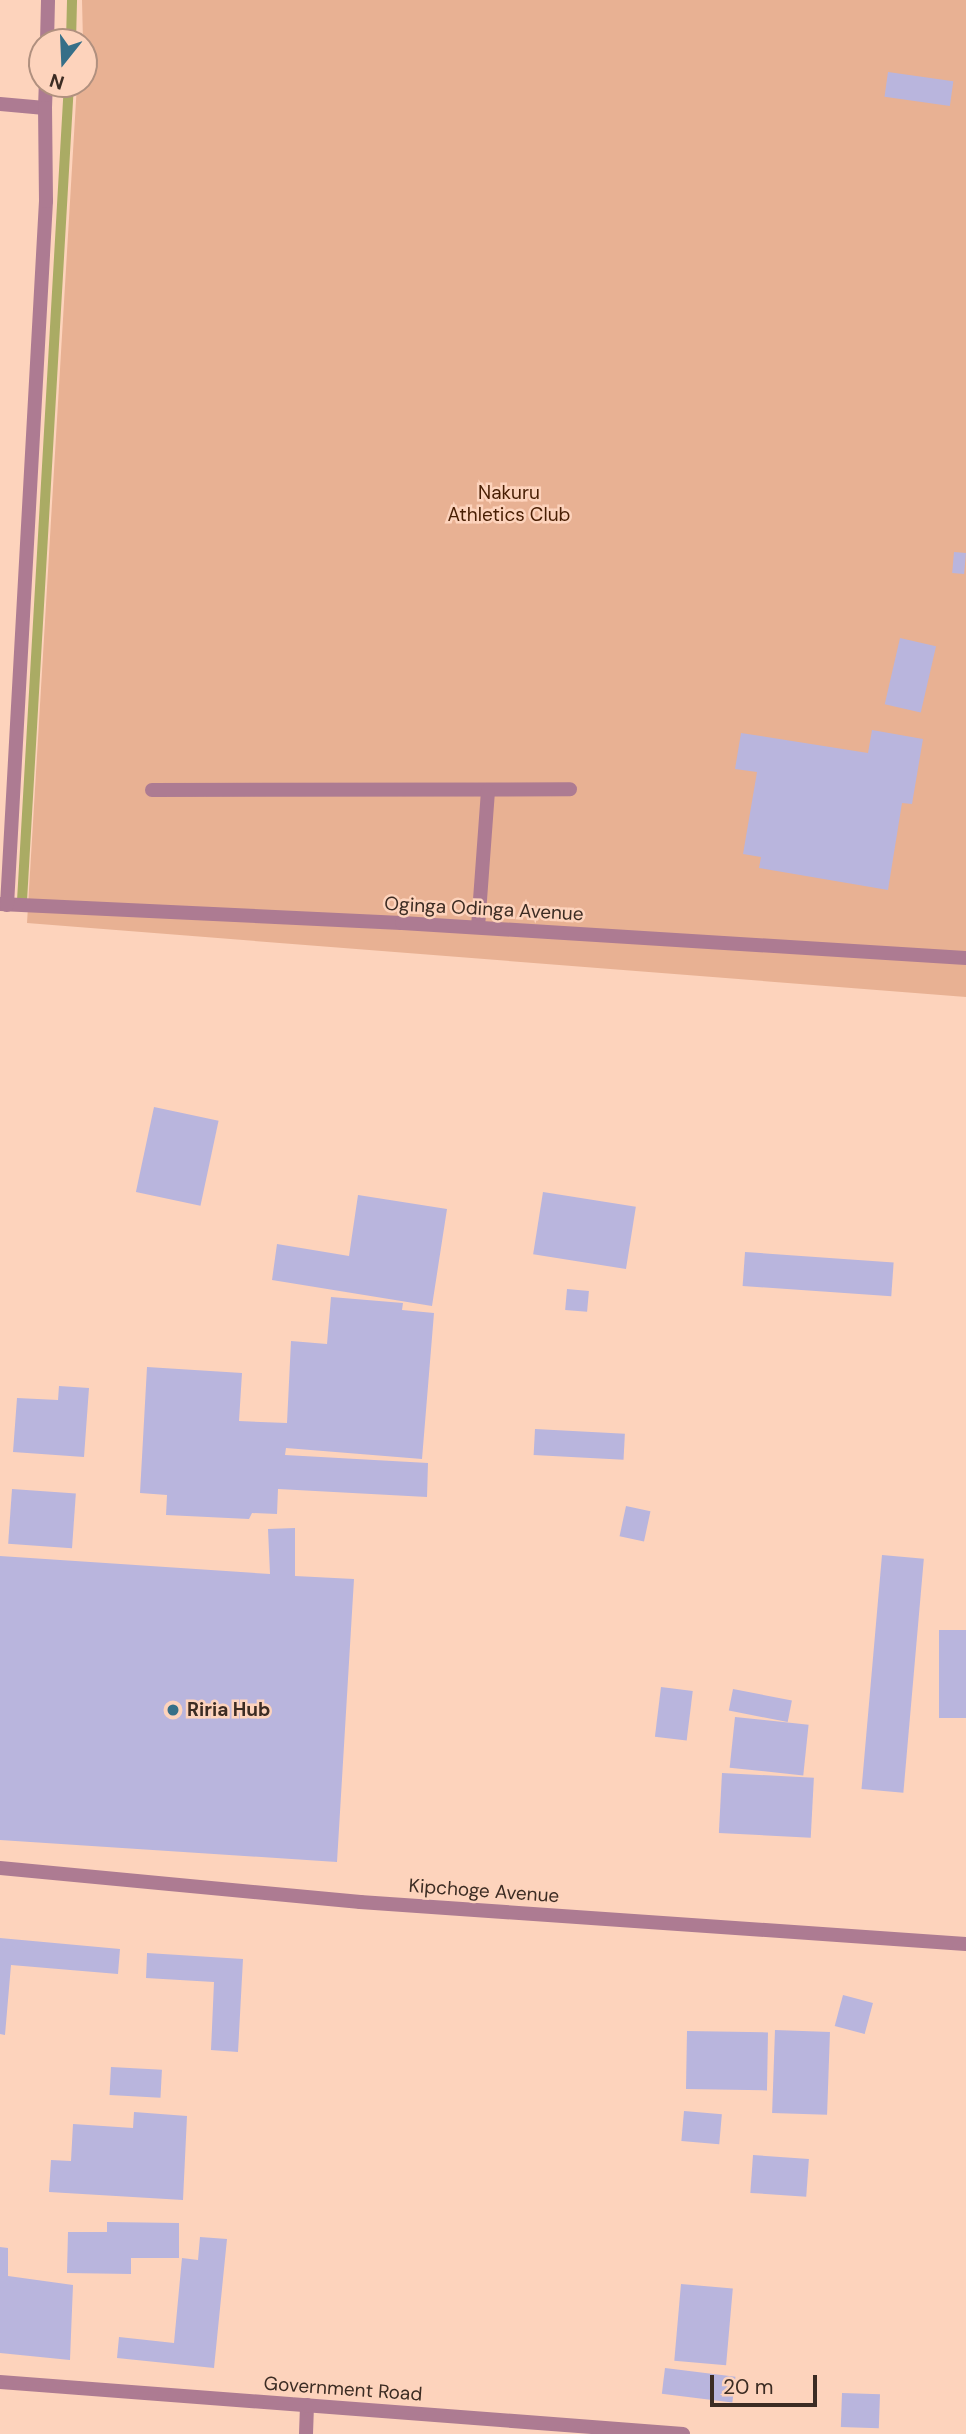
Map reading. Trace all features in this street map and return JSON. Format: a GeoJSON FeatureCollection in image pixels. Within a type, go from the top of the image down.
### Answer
{"type":"FeatureCollection","features":[{"type":"Feature","properties":{"kind":"street"},"geometry":{"type":"LineString","coordinates":[[47,28],[48,0]]}},
{"type":"Feature","properties":{"kind":"street"},"geometry":{"type":"LineString","coordinates":[[3,904],[46,201],[45,98]]}},
{"type":"Feature","properties":{"kind":"street"},"geometry":{"type":"LineString","coordinates":[[0,104],[45,108]]}},
{"type":"Feature","properties":{"kind":"street"},"geometry":{"type":"LineString","coordinates":[[152,790],[570,789]]}},
{"type":"Feature","properties":{"kind":"street"},"geometry":{"type":"LineString","coordinates":[[478,928],[488,790]]}},
{"type":"Feature","properties":{"kind":"street","name":"Oginga Odinga Avenue"},"geometry":{"type":"LineString","coordinates":[[3,904],[478,928],[966,958]]}},
{"type":"Feature","properties":{"kind":"street","name":"Kipchoge Avenue"},"geometry":{"type":"LineString","coordinates":[[0,1868],[360,1902],[966,1944]]}},
{"type":"Feature","properties":{"kind":"street","name":"Government Road"},"geometry":{"type":"LineString","coordinates":[[0,2382],[683,2434]]}},
{"type":"Feature","properties":{"kind":"street"},"geometry":{"type":"LineString","coordinates":[[306,2434],[307,2405]]}},
{"type":"Feature","properties":{"kind":"green space","name":"Nakuru Athletics Club"},"geometry":{"type":"Polygon","coordinates":[[[82,0],[966,0],[966,997],[27,923],[76,98],[98,98],[98,28],[83,28],[82,0]]]}},
{"type":"Feature","properties":{"kind":"building"},"geometry":{"type":"Polygon","coordinates":[[[888,72],[953,81],[950,106],[885,97],[888,72]]]}},
{"type":"Feature","properties":{"kind":"building"},"geometry":{"type":"Polygon","coordinates":[[[954,552],[966,553],[964,574],[952,573],[954,552]]]}},
{"type":"Feature","properties":{"kind":"building"},"geometry":{"type":"Polygon","coordinates":[[[900,638],[936,646],[921,713],[885,704],[900,638]]]}},
{"type":"Feature","properties":{"kind":"building"},"geometry":{"type":"Polygon","coordinates":[[[872,730],[923,739],[912,804],[902,803],[888,890],[759,868],[761,857],[743,854],[757,772],[735,769],[741,733],[868,753],[872,730]]]}},
{"type":"Feature","properties":{"kind":"building"},"geometry":{"type":"Polygon","coordinates":[[[154,1107],[219,1121],[200,1206],[136,1192],[154,1107]]]}},
{"type":"Feature","properties":{"kind":"building"},"geometry":{"type":"Polygon","coordinates":[[[543,1192],[636,1207],[626,1269],[533,1254],[543,1192]]]}},
{"type":"Feature","properties":{"kind":"building"},"geometry":{"type":"Polygon","coordinates":[[[358,1195],[447,1209],[432,1306],[272,1280],[277,1244],[349,1256],[358,1195]]]}},
{"type":"Feature","properties":{"kind":"building"},"geometry":{"type":"Polygon","coordinates":[[[745,1252],[894,1262],[891,1296],[743,1286],[745,1252]]]}},
{"type":"Feature","properties":{"kind":"building"},"geometry":{"type":"Polygon","coordinates":[[[567,1289],[589,1291],[587,1312],[565,1310],[567,1289]]]}},
{"type":"Feature","properties":{"kind":"building"},"geometry":{"type":"Polygon","coordinates":[[[331,1297],[403,1303],[402,1310],[434,1313],[422,1459],[286,1448],[285,1455],[428,1463],[427,1497],[278,1489],[277,1514],[252,1513],[249,1519],[166,1515],[167,1495],[140,1493],[147,1367],[242,1373],[239,1421],[287,1423],[291,1341],[327,1344],[331,1297]]]}},
{"type":"Feature","properties":{"kind":"building"},"geometry":{"type":"Polygon","coordinates":[[[59,1386],[89,1388],[84,1457],[13,1452],[17,1398],[58,1400],[59,1386]]]}},
{"type":"Feature","properties":{"kind":"building"},"geometry":{"type":"Polygon","coordinates":[[[535,1429],[625,1434],[624,1460],[534,1455],[535,1429]]]}},
{"type":"Feature","properties":{"kind":"building"},"geometry":{"type":"Polygon","coordinates":[[[12,1489],[76,1493],[72,1548],[8,1544],[12,1489]]]}},
{"type":"Feature","properties":{"kind":"building"},"geometry":{"type":"Polygon","coordinates":[[[626,1506],[650,1511],[644,1542],[620,1536],[626,1506]]]}},
{"type":"Feature","properties":{"kind":"building","name":"Riria Hub"},"geometry":{"type":"Polygon","coordinates":[[[295,1528],[295,1576],[354,1579],[337,1862],[0,1840],[0,1556],[270,1574],[268,1529],[295,1528]]]}},
{"type":"Feature","properties":{"kind":"building"},"geometry":{"type":"Polygon","coordinates":[[[882,1555],[924,1559],[903,1793],[862,1789],[882,1555]]]}},
{"type":"Feature","properties":{"kind":"building"},"geometry":{"type":"Polygon","coordinates":[[[939,1630],[966,1630],[966,1718],[939,1718],[939,1630]]]}},
{"type":"Feature","properties":{"kind":"building"},"geometry":{"type":"Polygon","coordinates":[[[661,1687],[693,1691],[687,1741],[655,1737],[661,1687]]]}},
{"type":"Feature","properties":{"kind":"building"},"geometry":{"type":"Polygon","coordinates":[[[733,1689],[792,1700],[788,1722],[729,1711],[733,1689]]]}},
{"type":"Feature","properties":{"kind":"building"},"geometry":{"type":"Polygon","coordinates":[[[735,1717],[809,1725],[803,1775],[730,1768],[735,1717]]]}},
{"type":"Feature","properties":{"kind":"building"},"geometry":{"type":"Polygon","coordinates":[[[722,1773],[814,1778],[811,1838],[719,1833],[722,1773]]]}},
{"type":"Feature","properties":{"kind":"building"},"geometry":{"type":"Polygon","coordinates":[[[0,1938],[120,1949],[118,1974],[11,1965],[5,2035],[0,2034],[0,1938]]]}},
{"type":"Feature","properties":{"kind":"building"},"geometry":{"type":"Polygon","coordinates":[[[147,1953],[243,1959],[238,2052],[211,2050],[214,1982],[146,1978],[147,1953]]]}},
{"type":"Feature","properties":{"kind":"building"},"geometry":{"type":"Polygon","coordinates":[[[843,1995],[873,2003],[865,2034],[835,2026],[843,1995]]]}},
{"type":"Feature","properties":{"kind":"building"},"geometry":{"type":"Polygon","coordinates":[[[775,2030],[830,2032],[827,2115],[772,2113],[775,2030]]]}},
{"type":"Feature","properties":{"kind":"building"},"geometry":{"type":"Polygon","coordinates":[[[687,2031],[768,2032],[767,2090],[686,2089],[687,2031]]]}},
{"type":"Feature","properties":{"kind":"building"},"geometry":{"type":"Polygon","coordinates":[[[111,2067],[162,2070],[160,2098],[110,2095],[111,2067]]]}},
{"type":"Feature","properties":{"kind":"building"},"geometry":{"type":"Polygon","coordinates":[[[684,2111],[722,2114],[719,2144],[681,2141],[684,2111]]]}},
{"type":"Feature","properties":{"kind":"building"},"geometry":{"type":"Polygon","coordinates":[[[134,2112],[187,2116],[183,2200],[49,2192],[51,2160],[71,2161],[73,2124],[133,2128],[134,2112]]]}},
{"type":"Feature","properties":{"kind":"building"},"geometry":{"type":"Polygon","coordinates":[[[753,2155],[809,2159],[806,2197],[750,2193],[753,2155]]]}},
{"type":"Feature","properties":{"kind":"building"},"geometry":{"type":"Polygon","coordinates":[[[107,2222],[179,2223],[179,2258],[131,2258],[131,2274],[67,2273],[68,2232],[107,2232],[107,2222]]]}},
{"type":"Feature","properties":{"kind":"building"},"geometry":{"type":"Polygon","coordinates":[[[200,2237],[227,2239],[214,2368],[117,2358],[119,2337],[174,2343],[182,2258],[198,2260],[200,2237]]]}},
{"type":"Feature","properties":{"kind":"building"},"geometry":{"type":"Polygon","coordinates":[[[0,2247],[8,2248],[8,2276],[73,2285],[70,2360],[0,2353],[0,2247]]]}},
{"type":"Feature","properties":{"kind":"building"},"geometry":{"type":"Polygon","coordinates":[[[681,2284],[733,2289],[726,2365],[674,2361],[681,2284]]]}},
{"type":"Feature","properties":{"kind":"building"},"geometry":{"type":"Polygon","coordinates":[[[665,2368],[735,2377],[732,2402],[662,2394],[665,2368]]]}},
{"type":"Feature","properties":{"kind":"building"},"geometry":{"type":"Polygon","coordinates":[[[842,2393],[880,2394],[879,2428],[841,2427],[842,2393]]]}},
{"type":"Feature","properties":{"kind":"waterway"},"geometry":{"type":"LineString","coordinates":[[71,28],[72,0]]}},
{"type":"Feature","properties":{"kind":"waterway"},"geometry":{"type":"LineString","coordinates":[[22,901],[68,98]]}},
{"type":"Feature","properties":{"kind":"place","name":"Riria Hub"},"geometry":{"type":"Point","coordinates":[173,1710]}}]}
